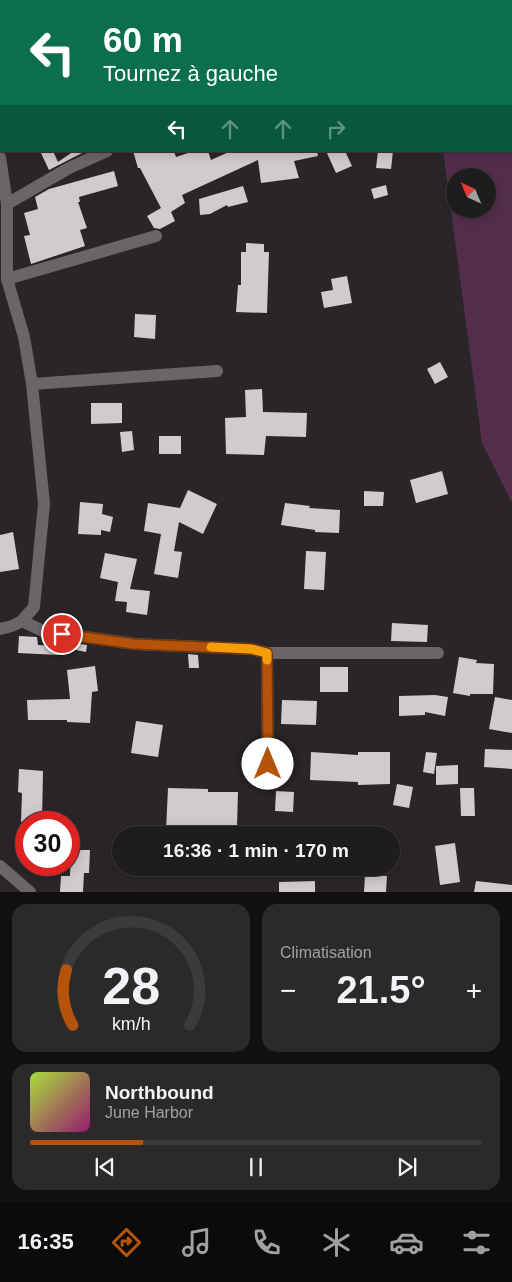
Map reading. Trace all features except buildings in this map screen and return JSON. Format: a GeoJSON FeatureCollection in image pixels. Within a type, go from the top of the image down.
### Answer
{"type":"FeatureCollection","features":[{"type":"Feature","properties":{"kind":"street"},"geometry":{"type":"LineString","coordinates":[[7,204],[69,168],[105,152]]}},
{"type":"Feature","properties":{"kind":"street"},"geometry":{"type":"LineString","coordinates":[[0,158],[7,204],[7,279],[24,337],[32,384],[44,504],[34,607],[22,621],[0,629]]}},
{"type":"Feature","properties":{"kind":"street"},"geometry":{"type":"LineString","coordinates":[[7,279],[156,236]]}},
{"type":"Feature","properties":{"kind":"street"},"geometry":{"type":"LineString","coordinates":[[32,384],[218,371]]}},
{"type":"Feature","properties":{"kind":"street"},"geometry":{"type":"LineString","coordinates":[[22,621],[43,631],[134,644],[251,649],[267,653],[438,653]]}},
{"type":"Feature","properties":{"kind":"street"},"geometry":{"type":"LineString","coordinates":[[267,653],[268,764]]}},
{"type":"Feature","properties":{"kind":"street"},"geometry":{"type":"LineString","coordinates":[[0,866],[30,892]]}},
{"type":"Feature","properties":{"kind":"shaded area"},"geometry":{"type":"Polygon","coordinates":[[[443,152],[512,152],[512,503],[482,443],[452,218],[496,218],[496,168],[446,168],[446,173],[443,152]]]}},
{"type":"Feature","properties":{"kind":"slow traffic"},"geometry":{"type":"LineString","coordinates":[[211,647],[251,649],[267,653],[267,660]]}},
{"type":"Feature","properties":{"kind":"route"},"geometry":{"type":"LineString","coordinates":[[62,634],[134,644],[251,649],[267,653],[268,764]]}}]}
